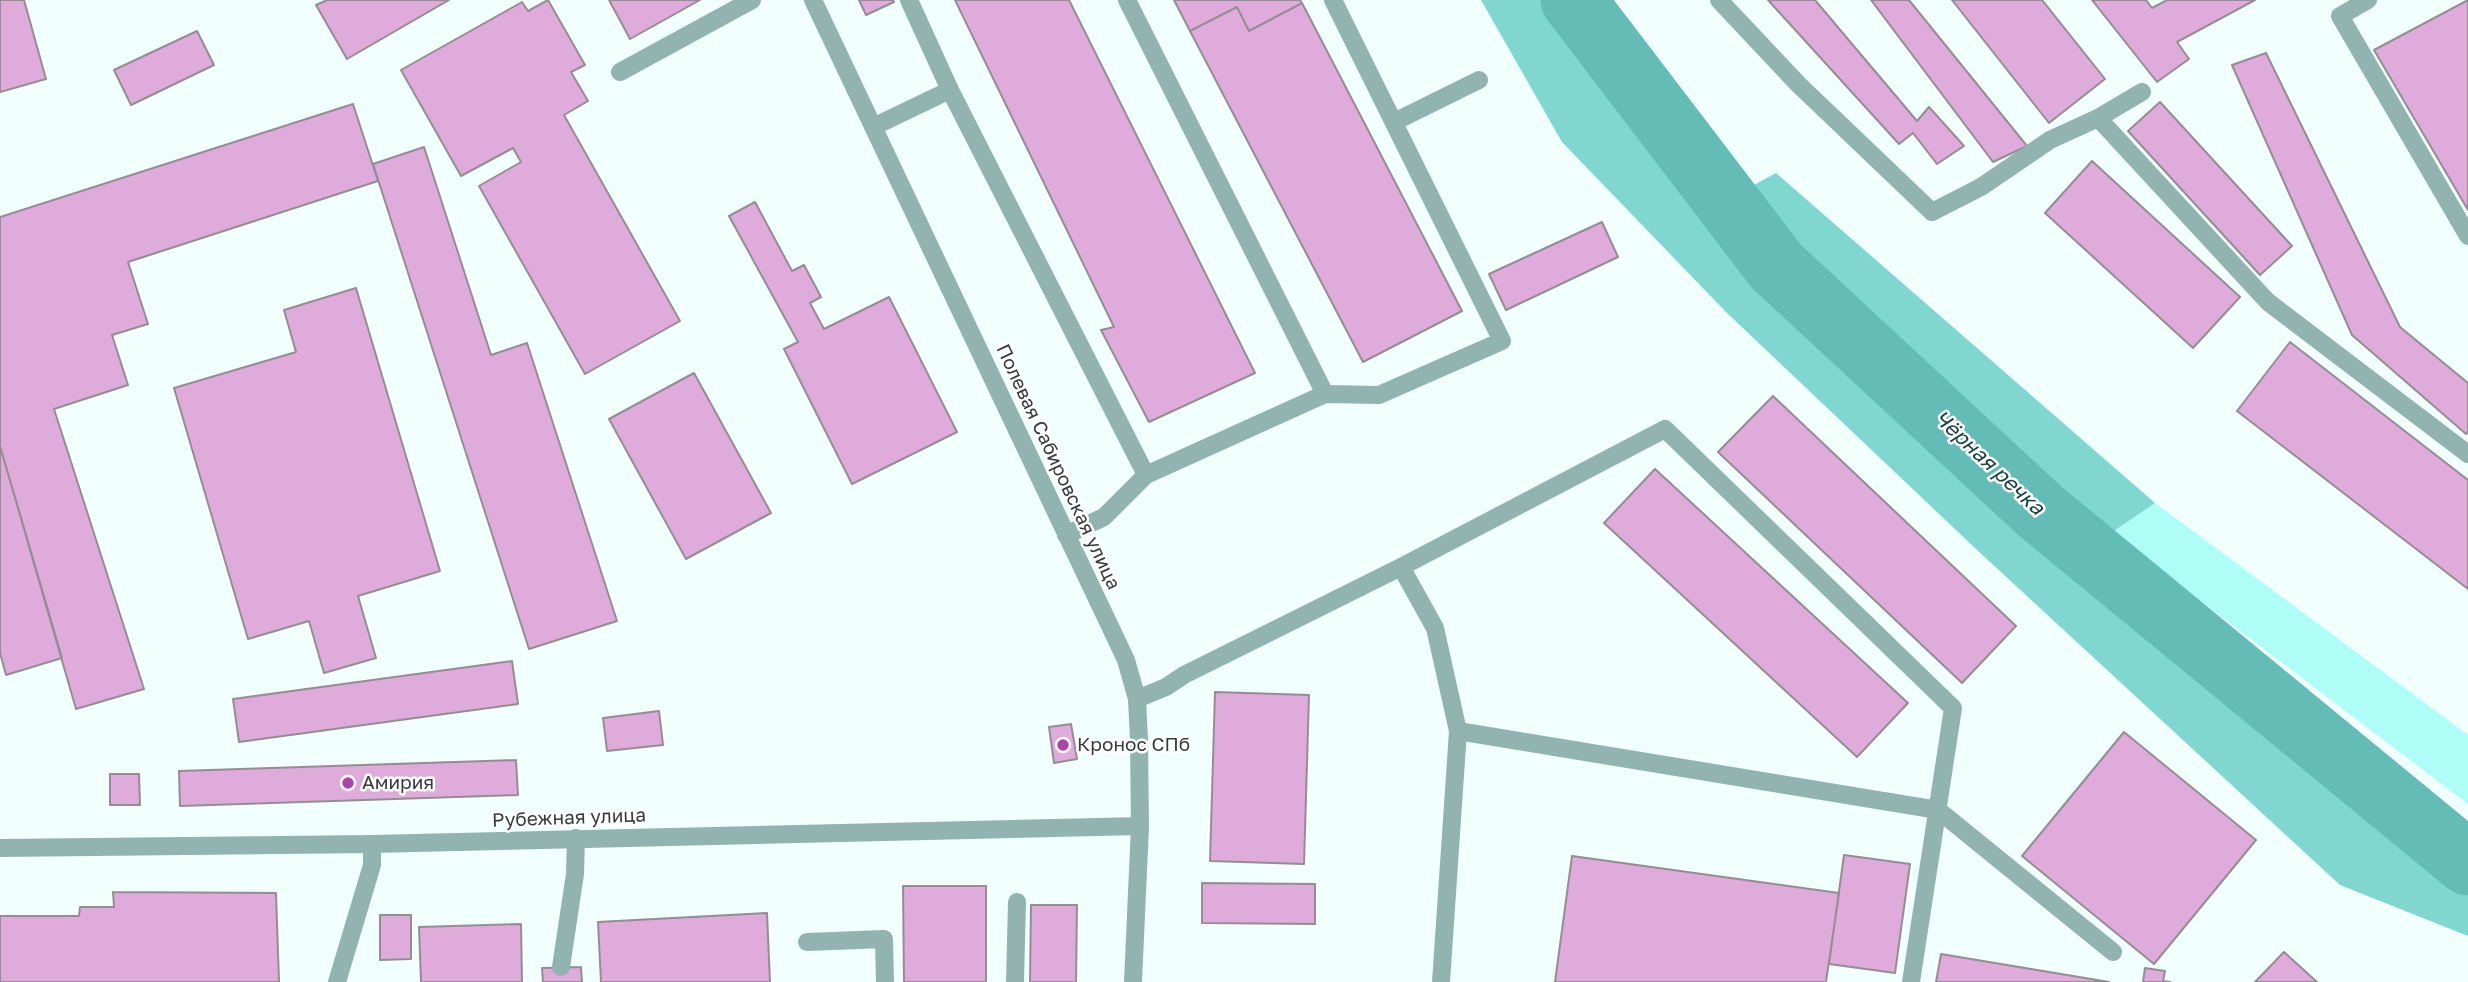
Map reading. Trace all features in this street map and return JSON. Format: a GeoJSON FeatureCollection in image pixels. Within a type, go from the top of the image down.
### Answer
{"type":"FeatureCollection","features":[{"type":"Feature","properties":{"kind":"street"},"geometry":{"type":"LineString","coordinates":[[620,72],[752,0]]}},
{"type":"Feature","properties":{"kind":"street","name":"Полевая Сабировская улица"},"geometry":{"type":"LineString","coordinates":[[813,0],[1126,660],[1137,699],[1140,826],[1133,982]]}},
{"type":"Feature","properties":{"kind":"street"},"geometry":{"type":"LineString","coordinates":[[909,0],[950,90],[1146,475]]}},
{"type":"Feature","properties":{"kind":"street"},"geometry":{"type":"LineString","coordinates":[[1127,0],[1325,394]]}},
{"type":"Feature","properties":{"kind":"street"},"geometry":{"type":"LineString","coordinates":[[1066,535],[1104,517],[1146,475],[1325,394],[1379,395],[1502,341],[1333,0]]}},
{"type":"Feature","properties":{"kind":"street"},"geometry":{"type":"LineString","coordinates":[[1719,0],[1798,84],[1932,212],[1981,187],[2050,140],[2098,118],[2142,92]]}},
{"type":"Feature","properties":{"kind":"street"},"geometry":{"type":"LineString","coordinates":[[2368,0],[2340,16],[2468,236]]}},
{"type":"Feature","properties":{"kind":"street"},"geometry":{"type":"LineString","coordinates":[[1394,122],[1479,80]]}},
{"type":"Feature","properties":{"kind":"street"},"geometry":{"type":"LineString","coordinates":[[875,126],[950,90]]}},
{"type":"Feature","properties":{"kind":"street"},"geometry":{"type":"LineString","coordinates":[[2098,118],[2268,302],[2468,454]]}},
{"type":"Feature","properties":{"kind":"street"},"geometry":{"type":"LineString","coordinates":[[1137,699],[1166,687],[1184,675],[1665,429],[1953,708],[1911,982]]}},
{"type":"Feature","properties":{"kind":"street"},"geometry":{"type":"LineString","coordinates":[[1401,566],[1435,628],[1458,731],[1441,982]]}},
{"type":"Feature","properties":{"kind":"street"},"geometry":{"type":"LineString","coordinates":[[1458,731],[1938,810],[2113,953]]}},
{"type":"Feature","properties":{"kind":"street","name":"Рубежная улица"},"geometry":{"type":"LineString","coordinates":[[0,848],[372,844],[1140,826]]}},
{"type":"Feature","properties":{"kind":"street"},"geometry":{"type":"LineString","coordinates":[[561,967],[575,874],[576,838]]}},
{"type":"Feature","properties":{"kind":"street"},"geometry":{"type":"LineString","coordinates":[[337,982],[372,866],[372,844]]}},
{"type":"Feature","properties":{"kind":"street"},"geometry":{"type":"LineString","coordinates":[[1015,982],[1017,902]]}},
{"type":"Feature","properties":{"kind":"street"},"geometry":{"type":"LineString","coordinates":[[807,942],[884,939],[885,982]]}},
{"type":"Feature","properties":{"kind":"shaded area"},"geometry":{"type":"Polygon","coordinates":[[[1481,0],[1558,0],[1654,129],[1763,264],[2061,541],[2468,880],[2468,936],[2340,885],[1976,549],[1726,312],[1562,142],[1481,0]]]}},
{"type":"Feature","properties":{"kind":"shaded area"},"geometry":{"type":"Polygon","coordinates":[[[1776,173],[2155,503],[2111,533],[1833,289],[1743,191],[1776,173]]]}},
{"type":"Feature","properties":{"kind":"shaded area"},"geometry":{"type":"Polygon","coordinates":[[[2155,503],[2468,735],[2468,804],[2111,533],[2155,503]]]}},
{"type":"Feature","properties":{"kind":"building"},"geometry":{"type":"Polygon","coordinates":[[[0,0],[24,0],[46,79],[0,92],[0,0]]]}},
{"type":"Feature","properties":{"kind":"building"},"geometry":{"type":"Polygon","coordinates":[[[327,0],[449,0],[347,59],[316,5],[327,0]]]}},
{"type":"Feature","properties":{"kind":"building"},"geometry":{"type":"Polygon","coordinates":[[[548,0],[585,65],[571,72],[588,101],[564,115],[680,321],[585,374],[479,186],[521,162],[513,148],[461,176],[401,70],[522,2],[528,11],[548,0]]]}},
{"type":"Feature","properties":{"kind":"building"},"geometry":{"type":"Polygon","coordinates":[[[609,0],[700,0],[630,39],[609,0]]]}},
{"type":"Feature","properties":{"kind":"building"},"geometry":{"type":"Polygon","coordinates":[[[859,0],[893,0],[894,2],[866,15],[859,0]]]}},
{"type":"Feature","properties":{"kind":"building"},"geometry":{"type":"Polygon","coordinates":[[[955,0],[1069,0],[1255,373],[1149,422],[1101,330],[1114,327],[955,0]]]}},
{"type":"Feature","properties":{"kind":"building"},"geometry":{"type":"Polygon","coordinates":[[[1174,0],[1300,0],[1302,3],[1249,31],[1237,7],[1190,31],[1174,0]]]}},
{"type":"Feature","properties":{"kind":"building"},"geometry":{"type":"Polygon","coordinates":[[[1768,0],[1815,0],[1917,121],[1929,107],[1964,146],[1937,164],[1913,133],[1899,144],[1768,0]]]}},
{"type":"Feature","properties":{"kind":"building"},"geometry":{"type":"Polygon","coordinates":[[[1871,0],[1909,0],[2027,146],[1993,162],[1871,0]]]}},
{"type":"Feature","properties":{"kind":"building"},"geometry":{"type":"Polygon","coordinates":[[[1952,0],[2042,0],[2105,79],[2049,123],[1952,0]]]}},
{"type":"Feature","properties":{"kind":"building"},"geometry":{"type":"Polygon","coordinates":[[[2092,0],[2146,0],[2152,8],[2167,0],[2255,0],[2177,42],[2189,59],[2157,82],[2092,0]]]}},
{"type":"Feature","properties":{"kind":"building"},"geometry":{"type":"Polygon","coordinates":[[[2468,0],[2468,210],[2374,50],[2468,0]]]}},
{"type":"Feature","properties":{"kind":"building"},"geometry":{"type":"Polygon","coordinates":[[[1302,3],[1462,311],[1363,362],[1190,31],[1237,7],[1249,31],[1302,3]]]}},
{"type":"Feature","properties":{"kind":"building"},"geometry":{"type":"Polygon","coordinates":[[[197,31],[214,65],[131,105],[114,70],[197,31]]]}},
{"type":"Feature","properties":{"kind":"building"},"geometry":{"type":"Polygon","coordinates":[[[2266,53],[2400,327],[2468,383],[2466,434],[2352,335],[2232,65],[2266,53]]]}},
{"type":"Feature","properties":{"kind":"building"},"geometry":{"type":"Polygon","coordinates":[[[2160,102],[2292,246],[2260,275],[2128,131],[2160,102]]]}},
{"type":"Feature","properties":{"kind":"building"},"geometry":{"type":"Polygon","coordinates":[[[353,104],[378,181],[128,262],[148,324],[112,335],[128,385],[54,409],[144,689],[76,709],[0,446],[0,217],[353,104]]]}},
{"type":"Feature","properties":{"kind":"building"},"geometry":{"type":"Polygon","coordinates":[[[424,147],[491,355],[527,343],[617,621],[529,649],[373,164],[424,147]]]}},
{"type":"Feature","properties":{"kind":"building"},"geometry":{"type":"Polygon","coordinates":[[[2092,161],[2240,297],[2193,348],[2045,213],[2092,161]]]}},
{"type":"Feature","properties":{"kind":"building"},"geometry":{"type":"Polygon","coordinates":[[[755,202],[792,271],[804,265],[821,297],[810,303],[824,329],[889,297],[957,432],[852,484],[784,349],[798,342],[729,216],[755,202]]]}},
{"type":"Feature","properties":{"kind":"building"},"geometry":{"type":"Polygon","coordinates":[[[1602,222],[1618,257],[1506,310],[1489,274],[1602,222]]]}},
{"type":"Feature","properties":{"kind":"building"},"geometry":{"type":"Polygon","coordinates":[[[356,288],[440,571],[358,596],[376,658],[324,673],[309,621],[248,639],[174,388],[296,352],[284,310],[356,288]]]}},
{"type":"Feature","properties":{"kind":"building"},"geometry":{"type":"Polygon","coordinates":[[[2290,342],[2468,480],[2468,589],[2237,411],[2290,342]]]}},
{"type":"Feature","properties":{"kind":"building"},"geometry":{"type":"Polygon","coordinates":[[[694,373],[771,513],[686,559],[609,419],[694,373]]]}},
{"type":"Feature","properties":{"kind":"building"},"geometry":{"type":"Polygon","coordinates":[[[1773,396],[2016,626],[1962,683],[1718,452],[1773,396]]]}},
{"type":"Feature","properties":{"kind":"building"},"geometry":{"type":"Polygon","coordinates":[[[0,446],[62,658],[6,675],[0,653],[0,446]]]}},
{"type":"Feature","properties":{"kind":"building"},"geometry":{"type":"Polygon","coordinates":[[[1655,469],[1908,703],[1857,757],[1604,523],[1655,469]]]}},
{"type":"Feature","properties":{"kind":"building"},"geometry":{"type":"Polygon","coordinates":[[[512,661],[518,704],[239,742],[233,699],[512,661]]]}},
{"type":"Feature","properties":{"kind":"building"},"geometry":{"type":"Polygon","coordinates":[[[1215,692],[1309,695],[1304,864],[1210,861],[1215,692]]]}},
{"type":"Feature","properties":{"kind":"building"},"geometry":{"type":"Polygon","coordinates":[[[659,711],[663,745],[607,751],[603,718],[659,711]]]}},
{"type":"Feature","properties":{"kind":"building"},"geometry":{"type":"Polygon","coordinates":[[[1071,724],[1077,759],[1054,763],[1049,727],[1071,724]]]}},
{"type":"Feature","properties":{"kind":"building"},"geometry":{"type":"Polygon","coordinates":[[[2124,732],[2256,840],[2154,964],[2022,856],[2124,732]]]}},
{"type":"Feature","properties":{"kind":"building","name":"Амирия"},"geometry":{"type":"Polygon","coordinates":[[[516,760],[518,795],[180,806],[179,771],[516,760]]]}},
{"type":"Feature","properties":{"kind":"building"},"geometry":{"type":"Polygon","coordinates":[[[110,774],[139,774],[140,805],[110,805],[110,774]]]}},
{"type":"Feature","properties":{"kind":"building"},"geometry":{"type":"Polygon","coordinates":[[[1844,855],[1910,864],[1895,973],[1829,964],[1844,855]]]}},
{"type":"Feature","properties":{"kind":"building"},"geometry":{"type":"Polygon","coordinates":[[[1572,856],[1839,893],[1826,982],[1555,982],[1572,856]]]}},
{"type":"Feature","properties":{"kind":"building"},"geometry":{"type":"Polygon","coordinates":[[[1202,883],[1315,884],[1315,924],[1202,923],[1202,883]]]}},
{"type":"Feature","properties":{"kind":"building"},"geometry":{"type":"Polygon","coordinates":[[[903,886],[986,886],[986,982],[904,982],[903,886]]]}},
{"type":"Feature","properties":{"kind":"building"},"geometry":{"type":"Polygon","coordinates":[[[113,892],[276,893],[279,982],[0,982],[0,916],[79,916],[80,907],[114,907],[113,892]]]}},
{"type":"Feature","properties":{"kind":"building"},"geometry":{"type":"Polygon","coordinates":[[[1031,905],[1077,905],[1076,982],[1030,982],[1031,905]]]}},
{"type":"Feature","properties":{"kind":"building"},"geometry":{"type":"Polygon","coordinates":[[[767,913],[770,982],[601,982],[598,922],[767,913]]]}},
{"type":"Feature","properties":{"kind":"building"},"geometry":{"type":"Polygon","coordinates":[[[380,915],[411,915],[411,959],[380,960],[380,915]]]}},
{"type":"Feature","properties":{"kind":"building"},"geometry":{"type":"Polygon","coordinates":[[[521,924],[522,982],[421,982],[419,927],[521,924]]]}},
{"type":"Feature","properties":{"kind":"building"},"geometry":{"type":"Polygon","coordinates":[[[2284,952],[2317,982],[2255,982],[2284,952]]]}},
{"type":"Feature","properties":{"kind":"building"},"geometry":{"type":"Polygon","coordinates":[[[1941,954],[2109,982],[1936,982],[1941,954]]]}},
{"type":"Feature","properties":{"kind":"building"},"geometry":{"type":"Polygon","coordinates":[[[581,967],[582,982],[543,982],[542,968],[581,967]]]}},
{"type":"Feature","properties":{"kind":"building"},"geometry":{"type":"Polygon","coordinates":[[[2145,968],[2165,971],[2163,981],[2170,982],[2143,982],[2145,968]]]}},
{"type":"Feature","properties":{"kind":"waterway","name":"Чёрная речка"},"geometry":{"type":"LineString","coordinates":[[1573,0],[1776,266],[2040,511],[2468,863]]}},
{"type":"Feature","properties":{"kind":"place","name":"Кронос СПб"},"geometry":{"type":"Point","coordinates":[1063,745]}},
{"type":"Feature","properties":{"kind":"place","name":"Амирия"},"geometry":{"type":"Point","coordinates":[348,783]}}]}
